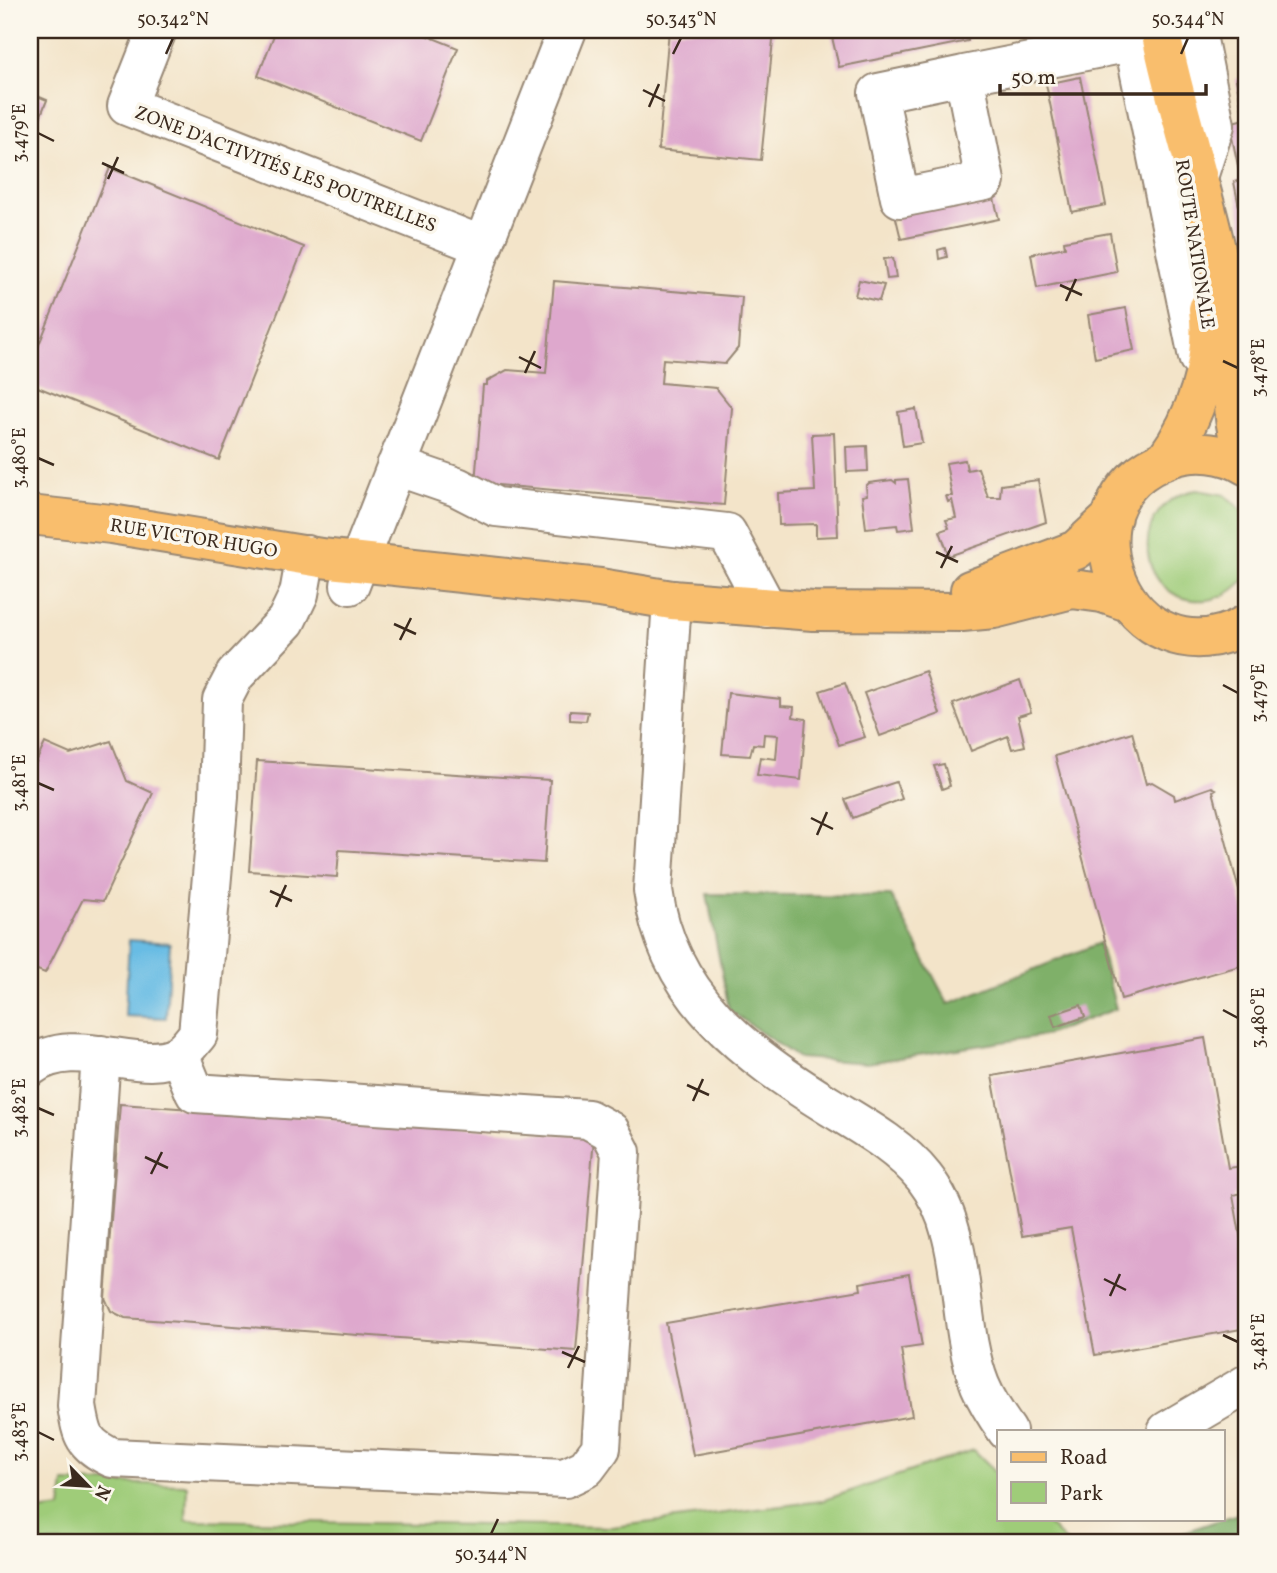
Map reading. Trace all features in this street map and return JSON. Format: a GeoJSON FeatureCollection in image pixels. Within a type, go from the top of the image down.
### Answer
{"type":"FeatureCollection","features":[{"type":"Feature","properties":{"kind":"main road"},"geometry":{"type":"LineString","coordinates":[[1156,33],[1198,177],[1231,334],[1236,423],[1247,454]]}},
{"type":"Feature","properties":{"kind":"main road","name":"ROUTE NATIONALE"},"geometry":{"type":"LineString","coordinates":[[1165,460],[1188,422],[1210,343],[1209,320],[1190,216],[1176,103]]}},
{"type":"Feature","properties":{"kind":"main road"},"geometry":{"type":"LineString","coordinates":[[902,611],[1000,581],[1065,555],[1091,539],[1112,517],[1129,486],[1165,460],[1182,454],[1208,453],[1247,466]]}},
{"type":"Feature","properties":{"kind":"main road","name":"RUE VICTOR HUGO"},"geometry":{"type":"LineString","coordinates":[[30,515],[111,524],[304,567]]}},
{"type":"Feature","properties":{"kind":"main road"},"geometry":{"type":"LineString","coordinates":[[1112,517],[1108,544],[1110,562],[1118,587],[1128,603],[1146,619],[1175,634],[1200,637],[1240,636]]}},
{"type":"Feature","properties":{"kind":"main road","name":"RUE VICTOR HUGO"},"geometry":{"type":"LineString","coordinates":[[30,527],[146,554],[304,567],[354,574],[600,588],[673,600],[767,608],[985,611],[1072,589],[1091,590],[1128,603]]}},
{"type":"Feature","properties":{"kind":"street","name":"ZONE D'ACTIVITÉS LES POUTRELLES"},"geometry":{"type":"LineString","coordinates":[[157,30],[127,106],[483,246]]}},
{"type":"Feature","properties":{"kind":"street"},"geometry":{"type":"LineString","coordinates":[[354,574],[567,30]]}},
{"type":"Feature","properties":{"kind":"street"},"geometry":{"type":"LineString","coordinates":[[964,75],[1156,33]]}},
{"type":"Feature","properties":{"kind":"street"},"geometry":{"type":"LineString","coordinates":[[1156,33],[1215,125],[1198,177]]}},
{"type":"Feature","properties":{"kind":"street"},"geometry":{"type":"LineString","coordinates":[[1156,33],[1201,382]]}},
{"type":"Feature","properties":{"kind":"street"},"geometry":{"type":"LineString","coordinates":[[396,466],[457,487],[496,508],[727,533],[767,608]]}},
{"type":"Feature","properties":{"kind":"street"},"geometry":{"type":"LineString","coordinates":[[30,1067],[55,1053],[158,1060],[179,1054],[198,1034],[219,797],[222,700],[235,675],[286,621],[294,607],[304,567]]}},
{"type":"Feature","properties":{"kind":"street"},"geometry":{"type":"LineString","coordinates":[[673,600],[653,880],[655,910],[670,951],[707,1011],[740,1045],[779,1075],[873,1132],[908,1160],[935,1193],[948,1225],[980,1384],[1006,1430]]}},
{"type":"Feature","properties":{"kind":"street"},"geometry":{"type":"LineString","coordinates":[[101,1055],[77,1406],[81,1432],[91,1448],[112,1458],[565,1478],[586,1468],[601,1448],[602,1435],[621,1152],[610,1131],[588,1119],[195,1093],[179,1054]]}},
{"type":"Feature","properties":{"kind":"street"},"geometry":{"type":"LineString","coordinates":[[1169,1430],[1247,1384]]}},
{"type":"Feature","properties":{"kind":"green space"},"geometry":{"type":"Polygon","coordinates":[[[1197,490],[1225,495],[1247,515],[1247,576],[1230,592],[1207,600],[1183,598],[1165,587],[1153,571],[1148,552],[1149,532],[1158,513],[1174,498],[1197,490]]]}},
{"type":"Feature","properties":{"kind":"green space"},"geometry":{"type":"Polygon","coordinates":[[[707,894],[891,896],[948,1004],[1099,943],[1116,1009],[1046,1035],[867,1063],[798,1058],[729,1010],[707,894]]]}},
{"type":"Feature","properties":{"kind":"green space"},"geometry":{"type":"Polygon","coordinates":[[[974,1450],[997,1473],[997,1520],[1044,1520],[1067,1543],[30,1543],[30,1512],[61,1508],[64,1482],[187,1485],[186,1520],[612,1527],[821,1501],[974,1450]]]}},
{"type":"Feature","properties":{"kind":"green space"},"geometry":{"type":"Polygon","coordinates":[[[1247,1511],[1247,1543],[1151,1543],[1224,1520],[1247,1511]]]}},
{"type":"Feature","properties":{"kind":"water"},"geometry":{"type":"Polygon","coordinates":[[[129,940],[170,943],[166,1018],[125,1016],[129,940]]]}},
{"type":"Feature","properties":{"kind":"building"},"geometry":{"type":"Polygon","coordinates":[[[276,30],[413,30],[458,48],[421,141],[258,76],[276,30]]]}},
{"type":"Feature","properties":{"kind":"building"},"geometry":{"type":"Polygon","coordinates":[[[669,30],[774,30],[761,160],[658,150],[669,30]]]}},
{"type":"Feature","properties":{"kind":"building"},"geometry":{"type":"Polygon","coordinates":[[[849,30],[966,30],[968,41],[839,67],[831,33],[849,30]]]}},
{"type":"Feature","properties":{"kind":"building"},"geometry":{"type":"Polygon","coordinates":[[[1080,77],[1106,205],[1072,212],[1046,84],[1080,77]]]}},
{"type":"Feature","properties":{"kind":"building"},"geometry":{"type":"Polygon","coordinates":[[[1247,77],[1246,242],[1234,182],[1241,180],[1229,123],[1244,119],[1236,79],[1247,77]]]}},
{"type":"Feature","properties":{"kind":"building"},"geometry":{"type":"Polygon","coordinates":[[[30,93],[47,100],[30,142],[30,93]]]}},
{"type":"Feature","properties":{"kind":"building"},"geometry":{"type":"Polygon","coordinates":[[[110,168],[304,247],[219,460],[30,384],[30,367],[110,168]]]}},
{"type":"Feature","properties":{"kind":"building"},"geometry":{"type":"Polygon","coordinates":[[[993,194],[999,219],[901,239],[895,214],[993,194]]]}},
{"type":"Feature","properties":{"kind":"building"},"geometry":{"type":"Polygon","coordinates":[[[1110,233],[1117,272],[1037,288],[1031,254],[1065,247],[1064,241],[1110,233]]]}},
{"type":"Feature","properties":{"kind":"building"},"geometry":{"type":"Polygon","coordinates":[[[945,248],[947,257],[939,259],[938,250],[945,248]]]}},
{"type":"Feature","properties":{"kind":"building"},"geometry":{"type":"Polygon","coordinates":[[[893,258],[896,278],[887,279],[884,259],[893,258]]]}},
{"type":"Feature","properties":{"kind":"building"},"geometry":{"type":"Polygon","coordinates":[[[859,280],[884,285],[879,301],[855,296],[859,280]]]}},
{"type":"Feature","properties":{"kind":"building"},"geometry":{"type":"Polygon","coordinates":[[[554,281],[742,297],[738,348],[725,364],[663,359],[661,383],[716,388],[732,408],[724,505],[475,483],[483,385],[487,385],[487,381],[507,370],[546,373],[554,281]]]}},
{"type":"Feature","properties":{"kind":"building"},"geometry":{"type":"Polygon","coordinates":[[[1126,308],[1134,350],[1095,358],[1088,315],[1126,308]]]}},
{"type":"Feature","properties":{"kind":"building"},"geometry":{"type":"Polygon","coordinates":[[[916,409],[922,443],[903,446],[898,412],[916,409]]]}},
{"type":"Feature","properties":{"kind":"building"},"geometry":{"type":"Polygon","coordinates":[[[834,433],[838,536],[816,537],[816,524],[779,525],[778,493],[815,491],[812,434],[834,433]]]}},
{"type":"Feature","properties":{"kind":"building"},"geometry":{"type":"Polygon","coordinates":[[[867,446],[868,471],[847,472],[846,447],[867,446]]]}},
{"type":"Feature","properties":{"kind":"building"},"geometry":{"type":"Polygon","coordinates":[[[965,460],[967,470],[978,468],[988,497],[1000,497],[1001,485],[1038,480],[1046,522],[949,556],[940,531],[949,528],[946,520],[956,518],[952,500],[948,502],[946,496],[952,496],[946,463],[965,460]]]}},
{"type":"Feature","properties":{"kind":"building"},"geometry":{"type":"Polygon","coordinates":[[[908,479],[914,528],[898,530],[897,525],[866,528],[862,496],[867,495],[866,486],[869,483],[892,480],[896,483],[896,480],[908,479]]]}},
{"type":"Feature","properties":{"kind":"building"},"geometry":{"type":"Polygon","coordinates":[[[925,671],[940,714],[880,736],[864,693],[925,671]]]}},
{"type":"Feature","properties":{"kind":"building"},"geometry":{"type":"Polygon","coordinates":[[[1020,680],[1031,712],[1018,716],[1025,746],[1012,749],[1008,736],[971,751],[953,704],[1020,680]]]}},
{"type":"Feature","properties":{"kind":"building"},"geometry":{"type":"Polygon","coordinates":[[[845,683],[865,737],[839,745],[820,691],[845,683]]]}},
{"type":"Feature","properties":{"kind":"building"},"geometry":{"type":"Polygon","coordinates":[[[728,693],[781,699],[781,706],[794,707],[793,717],[806,719],[801,780],[757,775],[760,757],[776,759],[778,735],[764,734],[763,745],[753,744],[750,756],[722,754],[728,693]]]}},
{"type":"Feature","properties":{"kind":"building"},"geometry":{"type":"Polygon","coordinates":[[[570,711],[588,712],[586,721],[570,720],[570,711]]]}},
{"type":"Feature","properties":{"kind":"building"},"geometry":{"type":"Polygon","coordinates":[[[1132,732],[1146,784],[1152,782],[1174,795],[1175,800],[1212,787],[1216,789],[1213,791],[1247,921],[1247,964],[1121,999],[1055,756],[1132,732]]]}},
{"type":"Feature","properties":{"kind":"building"},"geometry":{"type":"Polygon","coordinates":[[[111,741],[127,781],[153,793],[103,901],[83,899],[45,973],[30,967],[30,775],[45,743],[70,754],[111,741]]]}},
{"type":"Feature","properties":{"kind":"building"},"geometry":{"type":"Polygon","coordinates":[[[257,761],[550,780],[544,863],[339,850],[337,877],[249,871],[257,761]]]}},
{"type":"Feature","properties":{"kind":"building"},"geometry":{"type":"Polygon","coordinates":[[[944,764],[950,786],[942,789],[934,766],[944,764]]]}},
{"type":"Feature","properties":{"kind":"building"},"geometry":{"type":"Polygon","coordinates":[[[896,782],[902,799],[853,818],[845,799],[896,782]]]}},
{"type":"Feature","properties":{"kind":"building"},"geometry":{"type":"Polygon","coordinates":[[[1081,1005],[1085,1017],[1055,1027],[1051,1015],[1081,1005]]]}},
{"type":"Feature","properties":{"kind":"building"},"geometry":{"type":"Polygon","coordinates":[[[1205,1038],[1228,1168],[1244,1166],[1247,1192],[1233,1195],[1247,1273],[1247,1328],[1095,1355],[1071,1228],[1022,1236],[992,1076],[1205,1038]]]}},
{"type":"Feature","properties":{"kind":"building"},"geometry":{"type":"Polygon","coordinates":[[[120,1104],[594,1137],[576,1351],[125,1318],[111,1311],[105,1298],[120,1104]]]}},
{"type":"Feature","properties":{"kind":"building"},"geometry":{"type":"Polygon","coordinates":[[[909,1274],[922,1346],[901,1349],[912,1416],[693,1455],[666,1323],[861,1290],[860,1283],[909,1274]]]}}]}
